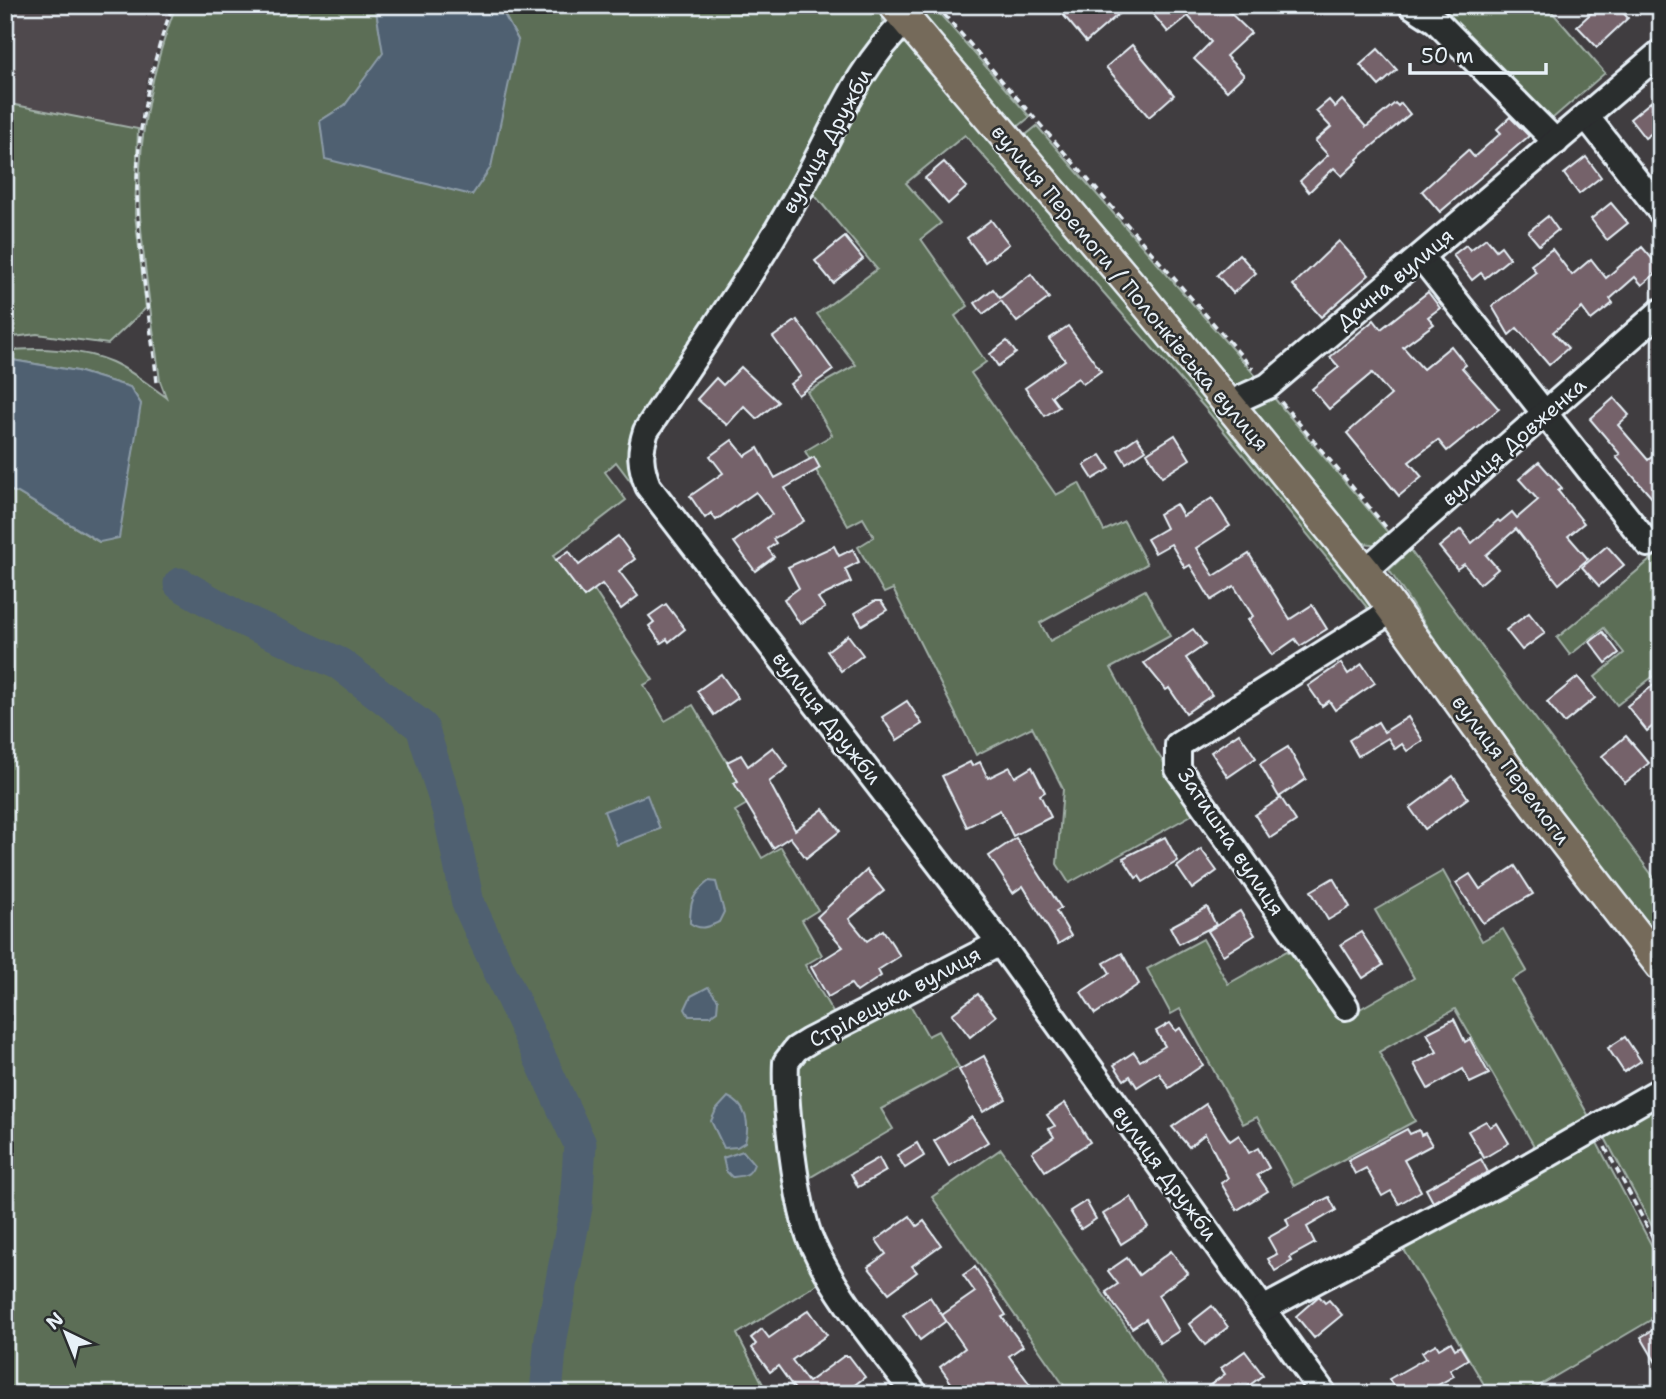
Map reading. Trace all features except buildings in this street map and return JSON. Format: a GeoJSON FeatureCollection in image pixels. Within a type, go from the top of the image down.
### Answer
{"type":"FeatureCollection","features":[{"type":"Feature","properties":{"kind":"main road","name":"вулиця Перемоги / Полонківська вулиця"},"geometry":{"type":"LineString","coordinates":[[901,13],[1136,291],[1226,405],[1365,571]]}},
{"type":"Feature","properties":{"kind":"main road","name":"вулиця Перемоги"},"geometry":{"type":"LineString","coordinates":[[1365,571],[1513,776],[1661,965]]}},
{"type":"Feature","properties":{"kind":"street"},"geometry":{"type":"LineString","coordinates":[[1410,5],[1436,21],[1556,142]]}},
{"type":"Feature","properties":{"kind":"street","name":"вулиця Дружби"},"geometry":{"type":"LineString","coordinates":[[901,13],[840,113],[802,188],[646,431],[640,449],[641,466],[648,485],[1000,943],[1324,1394]]}},
{"type":"Feature","properties":{"kind":"street","name":"Дачна вулиця"},"geometry":{"type":"LineString","coordinates":[[1226,405],[1268,386],[1422,258],[1661,52]]}},
{"type":"Feature","properties":{"kind":"street"},"geometry":{"type":"LineString","coordinates":[[1586,116],[1661,212]]}},
{"type":"Feature","properties":{"kind":"street"},"geometry":{"type":"LineString","coordinates":[[1422,258],[1648,544]]}},
{"type":"Feature","properties":{"kind":"street","name":"вулиця Довженка"},"geometry":{"type":"LineString","coordinates":[[1365,571],[1661,311]]}},
{"type":"Feature","properties":{"kind":"street","name":"Затишна вулиця"},"geometry":{"type":"LineString","coordinates":[[1346,1007],[1178,769],[1176,757],[1178,745],[1394,609]]}},
{"type":"Feature","properties":{"kind":"street","name":"Стрілецька вулиця"},"geometry":{"type":"LineString","coordinates":[[915,1394],[832,1281],[811,1241],[798,1182],[786,1062],[796,1049],[810,1041],[1000,943]]}},
{"type":"Feature","properties":{"kind":"street"},"geometry":{"type":"LineString","coordinates":[[1263,1310],[1497,1184],[1661,1090]]}},
{"type":"Feature","properties":{"kind":"path"},"geometry":{"type":"LineString","coordinates":[[157,382],[137,214],[141,129],[150,81],[173,5]]}},
{"type":"Feature","properties":{"kind":"path"},"geometry":{"type":"LineString","coordinates":[[936,5],[1268,386],[1399,542]]}},
{"type":"Feature","properties":{"kind":"path"},"geometry":{"type":"LineString","coordinates":[[1594,1126],[1661,1253]]}},
{"type":"Feature","properties":{"kind":"shaded area"},"geometry":{"type":"Polygon","coordinates":[[[5,5],[171,5],[147,80],[138,129],[5,103],[5,5]]]}},
{"type":"Feature","properties":{"kind":"green space"},"geometry":{"type":"Polygon","coordinates":[[[176,5],[375,5],[384,53],[345,105],[320,121],[518,40],[499,5],[872,5],[882,17],[886,31],[797,185],[633,439],[694,565],[616,462],[605,472],[626,500],[553,556],[584,597],[594,590],[653,680],[644,685],[665,721],[693,705],[738,781],[735,783],[747,804],[735,811],[762,858],[781,847],[818,910],[802,920],[822,955],[805,965],[838,1021],[793,1046],[792,1180],[800,1251],[820,1282],[737,1334],[768,1394],[5,1394],[5,489],[18,493],[99,542],[141,404],[130,387],[77,371],[5,361],[5,351],[59,350],[87,354],[112,362],[166,397],[160,381],[149,298],[139,189],[147,109],[159,56],[176,5]]]}},
{"type":"Feature","properties":{"kind":"green space"},"geometry":{"type":"Polygon","coordinates":[[[906,5],[932,5],[1030,117],[1019,126],[1006,122],[906,5]]]}},
{"type":"Feature","properties":{"kind":"green space"},"geometry":{"type":"Polygon","coordinates":[[[1420,5],[1546,5],[1605,73],[1545,125],[1420,5]]]}},
{"type":"Feature","properties":{"kind":"green space"},"geometry":{"type":"Polygon","coordinates":[[[905,33],[1375,609],[1373,615],[1205,408],[965,135],[906,183],[941,223],[921,239],[968,306],[955,316],[986,362],[971,373],[1056,495],[1079,483],[1104,531],[1124,521],[1147,564],[1040,623],[1050,641],[1145,590],[1170,636],[1111,668],[1156,751],[1197,812],[1069,883],[1057,864],[1063,789],[1032,727],[976,755],[893,589],[884,593],[858,547],[874,537],[863,518],[848,526],[805,451],[832,435],[807,392],[856,365],[817,314],[877,269],[811,191],[844,116],[905,33]]]}},
{"type":"Feature","properties":{"kind":"green space"},"geometry":{"type":"Polygon","coordinates":[[[5,103],[138,129],[135,214],[146,308],[108,344],[37,334],[5,338],[5,103]]]}},
{"type":"Feature","properties":{"kind":"green space"},"geometry":{"type":"Polygon","coordinates":[[[1037,126],[1261,382],[1245,390],[1227,385],[1028,152],[1027,134],[1037,126]]]}},
{"type":"Feature","properties":{"kind":"green space"},"geometry":{"type":"Polygon","coordinates":[[[1269,392],[1390,535],[1379,545],[1356,542],[1243,407],[1269,392]]]}},
{"type":"Feature","properties":{"kind":"green space"},"geometry":{"type":"Polygon","coordinates":[[[1410,550],[1661,887],[1661,946],[1522,770],[1389,570],[1410,550]]]}},
{"type":"Feature","properties":{"kind":"green space"},"geometry":{"type":"Polygon","coordinates":[[[1661,551],[1661,679],[1656,674],[1617,705],[1595,677],[1624,653],[1604,628],[1570,655],[1557,638],[1661,551]]]}},
{"type":"Feature","properties":{"kind":"green space"},"geometry":{"type":"Polygon","coordinates":[[[1443,871],[1482,941],[1503,929],[1527,971],[1512,980],[1591,1120],[1537,1151],[1455,1009],[1379,1052],[1415,1121],[1294,1186],[1257,1117],[1243,1124],[1180,1009],[1171,1014],[1147,969],[1203,939],[1228,984],[1287,951],[1300,958],[1344,1018],[1414,978],[1375,910],[1443,871]]]}},
{"type":"Feature","properties":{"kind":"green space"},"geometry":{"type":"Polygon","coordinates":[[[908,1001],[928,1036],[938,1031],[959,1067],[881,1109],[893,1129],[802,1182],[790,1076],[799,1053],[908,1001]]]}},
{"type":"Feature","properties":{"kind":"green space"},"geometry":{"type":"Polygon","coordinates":[[[1661,1095],[1661,1243],[1603,1134],[1661,1095]]]}},
{"type":"Feature","properties":{"kind":"green space"},"geometry":{"type":"Polygon","coordinates":[[[1595,1139],[1661,1263],[1661,1314],[1525,1394],[1485,1394],[1488,1391],[1400,1243],[1595,1139]]]}},
{"type":"Feature","properties":{"kind":"green space"},"geometry":{"type":"Polygon","coordinates":[[[1001,1149],[1171,1391],[1168,1394],[1070,1394],[932,1197],[1001,1149]]]}},
{"type":"Feature","properties":{"kind":"water"},"geometry":{"type":"Polygon","coordinates":[[[375,5],[499,5],[518,40],[491,167],[472,195],[325,159],[320,121],[345,105],[383,53],[375,5]]]}},
{"type":"Feature","properties":{"kind":"water"},"geometry":{"type":"Polygon","coordinates":[[[5,361],[77,371],[130,387],[141,404],[119,538],[100,542],[18,493],[5,489],[5,361]]]}},
{"type":"Feature","properties":{"kind":"water"},"geometry":{"type":"Polygon","coordinates":[[[647,795],[660,829],[617,845],[604,811],[647,795]]]}},
{"type":"Feature","properties":{"kind":"water"},"geometry":{"type":"Polygon","coordinates":[[[709,881],[716,882],[724,912],[719,922],[701,928],[690,923],[692,904],[696,894],[709,881]]]}},
{"type":"Feature","properties":{"kind":"water"},"geometry":{"type":"Polygon","coordinates":[[[708,987],[718,1000],[717,1011],[710,1016],[689,1016],[685,1009],[691,996],[708,987]]]}},
{"type":"Feature","properties":{"kind":"water"},"geometry":{"type":"Polygon","coordinates":[[[728,1097],[743,1110],[747,1129],[745,1142],[737,1147],[724,1148],[711,1121],[716,1110],[728,1097]]]}},
{"type":"Feature","properties":{"kind":"water"},"geometry":{"type":"Polygon","coordinates":[[[743,1151],[754,1164],[746,1175],[732,1177],[726,1171],[723,1158],[743,1151]]]}},
{"type":"Feature","properties":{"kind":"waterway"},"geometry":{"type":"LineString","coordinates":[[180,584],[239,618],[340,664],[422,727],[449,812],[468,903],[580,1144],[576,1207],[551,1338],[546,1394]]}}]}
